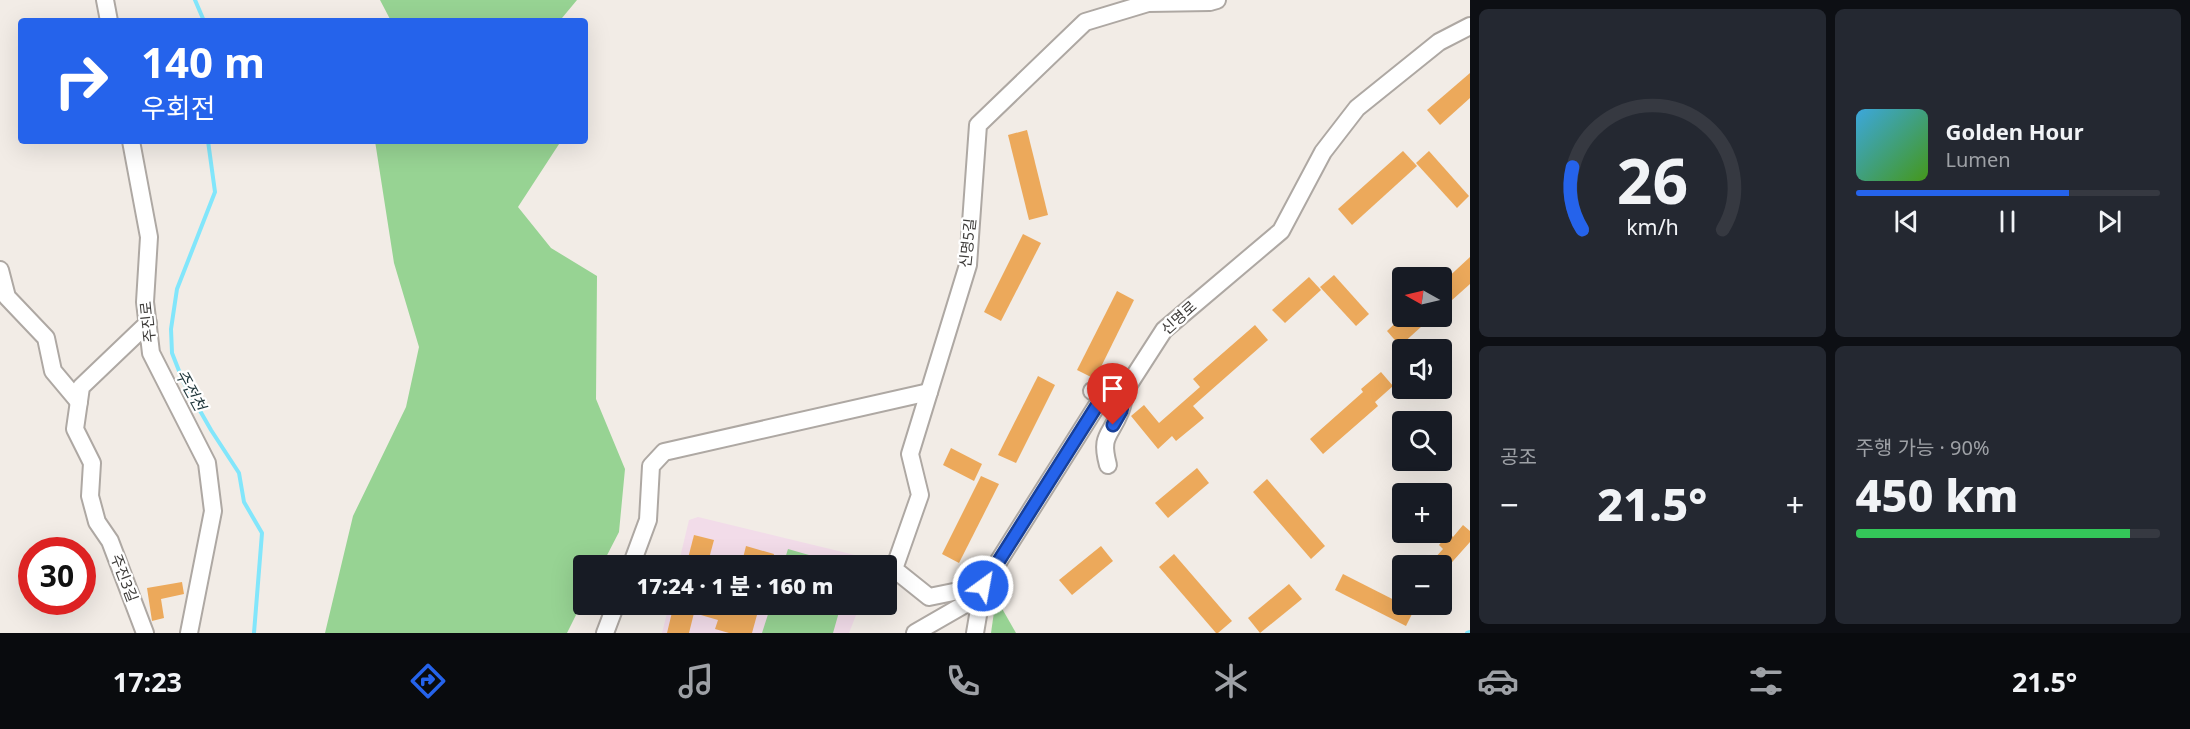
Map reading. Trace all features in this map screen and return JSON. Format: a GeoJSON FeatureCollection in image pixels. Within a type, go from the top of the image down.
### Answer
{"type":"FeatureCollection","features":[{"type":"Feature","properties":{"kind":"street"},"geometry":{"type":"LineString","coordinates":[[105,0],[108,18]]}},
{"type":"Feature","properties":{"kind":"street","name":"신명5길"},"geometry":{"type":"LineString","coordinates":[[983,586],[929,597],[894,570],[920,495],[910,454],[968,265],[978,124],[1085,22],[1148,3],[1217,0]]}},
{"type":"Feature","properties":{"kind":"street","name":"신명로"},"geometry":{"type":"LineString","coordinates":[[915,633],[967,603],[983,586],[1096,407],[1126,389],[1164,330],[1281,231],[1323,152],[1357,108],[1439,42],[1470,26]]}},
{"type":"Feature","properties":{"kind":"street","name":"주진로"},"geometry":{"type":"LineString","coordinates":[[132,144],[149,237],[145,302],[152,353],[207,463],[213,511],[189,633]]}},
{"type":"Feature","properties":{"kind":"street"},"geometry":{"type":"LineString","coordinates":[[0,270],[8,297],[46,338],[53,371],[79,402]]}},
{"type":"Feature","properties":{"kind":"street"},"geometry":{"type":"LineString","coordinates":[[79,402],[81,387],[148,323]]}},
{"type":"Feature","properties":{"kind":"street"},"geometry":{"type":"LineString","coordinates":[[1108,465],[1104,448],[1105,440],[1121,411],[1126,389]]}},
{"type":"Feature","properties":{"kind":"street"},"geometry":{"type":"LineString","coordinates":[[1092,391],[1108,400]]}},
{"type":"Feature","properties":{"kind":"street"},"geometry":{"type":"LineString","coordinates":[[635,555],[648,520],[651,466],[664,452],[929,392]]}},
{"type":"Feature","properties":{"kind":"street","name":"주진3길"},"geometry":{"type":"LineString","coordinates":[[79,402],[75,429],[92,463],[90,496],[97,522],[110,542],[146,633]]}},
{"type":"Feature","properties":{"kind":"street"},"geometry":{"type":"LineString","coordinates":[[975,633],[983,586]]}},
{"type":"Feature","properties":{"kind":"street"},"geometry":{"type":"LineString","coordinates":[[605,633],[612,615]]}},
{"type":"Feature","properties":{"kind":"shaded area"},"geometry":{"type":"Polygon","coordinates":[[[698,517],[855,555],[681,555],[689,520],[698,517]]]}},
{"type":"Feature","properties":{"kind":"shaded area"},"geometry":{"type":"Polygon","coordinates":[[[666,615],[856,615],[849,633],[662,633],[666,615]]]}},
{"type":"Feature","properties":{"kind":"green space"},"geometry":{"type":"Polygon","coordinates":[[[380,0],[577,0],[562,18],[389,18],[380,0]]]}},
{"type":"Feature","properties":{"kind":"green space"},"geometry":{"type":"Polygon","coordinates":[[[375,144],[559,144],[518,207],[551,248],[597,276],[596,399],[625,469],[619,532],[607,555],[573,555],[573,615],[576,615],[567,633],[325,633],[353,516],[406,407],[419,347],[394,263],[375,144]]]}},
{"type":"Feature","properties":{"kind":"green space"},"geometry":{"type":"Polygon","coordinates":[[[788,549],[809,555],[786,555],[788,549]]]}},
{"type":"Feature","properties":{"kind":"green space"},"geometry":{"type":"Polygon","coordinates":[[[996,598],[1016,633],[991,633],[996,598]]]}},
{"type":"Feature","properties":{"kind":"green space"},"geometry":{"type":"Polygon","coordinates":[[[768,615],[838,615],[833,633],[762,633],[768,615]]]}},
{"type":"Feature","properties":{"kind":"building"},"geometry":{"type":"Polygon","coordinates":[[[1470,73],[1470,98],[1440,125],[1427,110],[1470,73]]]}},
{"type":"Feature","properties":{"kind":"building"},"geometry":{"type":"Polygon","coordinates":[[[1027,130],[1048,215],[1029,220],[1008,135],[1027,130]]]}},
{"type":"Feature","properties":{"kind":"building"},"geometry":{"type":"Polygon","coordinates":[[[1403,151],[1417,166],[1352,225],[1338,209],[1403,151]]]}},
{"type":"Feature","properties":{"kind":"building"},"geometry":{"type":"Polygon","coordinates":[[[1429,151],[1469,196],[1457,208],[1416,163],[1429,151]]]}},
{"type":"Feature","properties":{"kind":"building"},"geometry":{"type":"Polygon","coordinates":[[[1023,234],[1041,243],[1001,321],[984,312],[1023,234]]]}},
{"type":"Feature","properties":{"kind":"building"},"geometry":{"type":"Polygon","coordinates":[[[1470,257],[1470,284],[1452,300],[1452,274],[1470,257]]]}},
{"type":"Feature","properties":{"kind":"building"},"geometry":{"type":"Polygon","coordinates":[[[1334,275],[1369,314],[1356,326],[1320,287],[1334,275]]]}},
{"type":"Feature","properties":{"kind":"building"},"geometry":{"type":"Polygon","coordinates":[[[1309,277],[1321,290],[1285,323],[1272,310],[1309,277]]]}},
{"type":"Feature","properties":{"kind":"building"},"geometry":{"type":"Polygon","coordinates":[[[1117,291],[1134,300],[1095,379],[1077,370],[1117,291]]]}},
{"type":"Feature","properties":{"kind":"building"},"geometry":{"type":"Polygon","coordinates":[[[1255,325],[1268,340],[1193,406],[1204,418],[1176,441],[1172,436],[1158,449],[1131,416],[1144,405],[1159,423],[1200,387],[1193,379],[1255,325]]]}},
{"type":"Feature","properties":{"kind":"building"},"geometry":{"type":"Polygon","coordinates":[[[1392,326],[1421,327],[1408,339],[1394,339],[1387,331],[1392,326]]]}},
{"type":"Feature","properties":{"kind":"building"},"geometry":{"type":"Polygon","coordinates":[[[1381,372],[1392,385],[1375,402],[1378,406],[1323,454],[1310,439],[1363,392],[1361,389],[1381,372]]]}},
{"type":"Feature","properties":{"kind":"building"},"geometry":{"type":"Polygon","coordinates":[[[1038,376],[1055,385],[1016,463],[998,455],[1038,376]]]}},
{"type":"Feature","properties":{"kind":"building"},"geometry":{"type":"Polygon","coordinates":[[[951,448],[982,464],[974,481],[943,465],[951,448]]]}},
{"type":"Feature","properties":{"kind":"building"},"geometry":{"type":"Polygon","coordinates":[[[1197,468],[1209,483],[1168,518],[1155,503],[1197,468]]]}},
{"type":"Feature","properties":{"kind":"building"},"geometry":{"type":"Polygon","coordinates":[[[981,476],[999,484],[959,563],[942,554],[981,476]]]}},
{"type":"Feature","properties":{"kind":"building"},"geometry":{"type":"Polygon","coordinates":[[[1267,479],[1325,546],[1311,559],[1253,492],[1267,479]]]}},
{"type":"Feature","properties":{"kind":"building"},"geometry":{"type":"Polygon","coordinates":[[[1463,525],[1470,531],[1470,542],[1452,562],[1452,555],[1438,555],[1443,549],[1439,545],[1441,543],[1452,543],[1453,537],[1463,525]]]}},
{"type":"Feature","properties":{"kind":"building"},"geometry":{"type":"Polygon","coordinates":[[[694,535],[714,540],[710,555],[689,555],[694,535]]]}},
{"type":"Feature","properties":{"kind":"building"},"geometry":{"type":"Polygon","coordinates":[[[746,546],[774,554],[774,555],[744,555],[746,546]]]}},
{"type":"Feature","properties":{"kind":"building"},"geometry":{"type":"Polygon","coordinates":[[[1101,546],[1113,561],[1072,595],[1059,580],[1101,546]]]}},
{"type":"Feature","properties":{"kind":"building"},"geometry":{"type":"Polygon","coordinates":[[[1174,554],[1232,621],[1218,633],[1159,567],[1174,554]]]}},
{"type":"Feature","properties":{"kind":"building"},"geometry":{"type":"Polygon","coordinates":[[[1343,574],[1392,599],[1392,615],[1412,615],[1406,626],[1335,590],[1343,574]]]}},
{"type":"Feature","properties":{"kind":"building"},"geometry":{"type":"Polygon","coordinates":[[[182,582],[184,594],[161,599],[164,618],[152,621],[147,588],[182,582]]]}},
{"type":"Feature","properties":{"kind":"building"},"geometry":{"type":"Polygon","coordinates":[[[1289,584],[1302,599],[1260,633],[1248,618],[1289,584]]]}},
{"type":"Feature","properties":{"kind":"building"},"geometry":{"type":"Polygon","coordinates":[[[671,615],[694,615],[689,633],[667,633],[671,615]]]}},
{"type":"Feature","properties":{"kind":"building"},"geometry":{"type":"Polygon","coordinates":[[[701,615],[757,615],[752,633],[729,633],[715,629],[718,620],[701,615]]]}},
{"type":"Feature","properties":{"kind":"waterway","name":"주전천"},"geometry":{"type":"LineString","coordinates":[[195,0],[203,18]]}},
{"type":"Feature","properties":{"kind":"waterway","name":"주전천"},"geometry":{"type":"LineString","coordinates":[[208,144],[215,192],[177,289],[171,329],[172,353],[183,381],[239,473],[244,502],[262,533],[254,633]]}},
{"type":"Feature","properties":{"kind":"route"},"geometry":{"type":"LineString","coordinates":[[983,586],[1096,407],[1126,389],[1121,411],[1113,425]]}}]}
